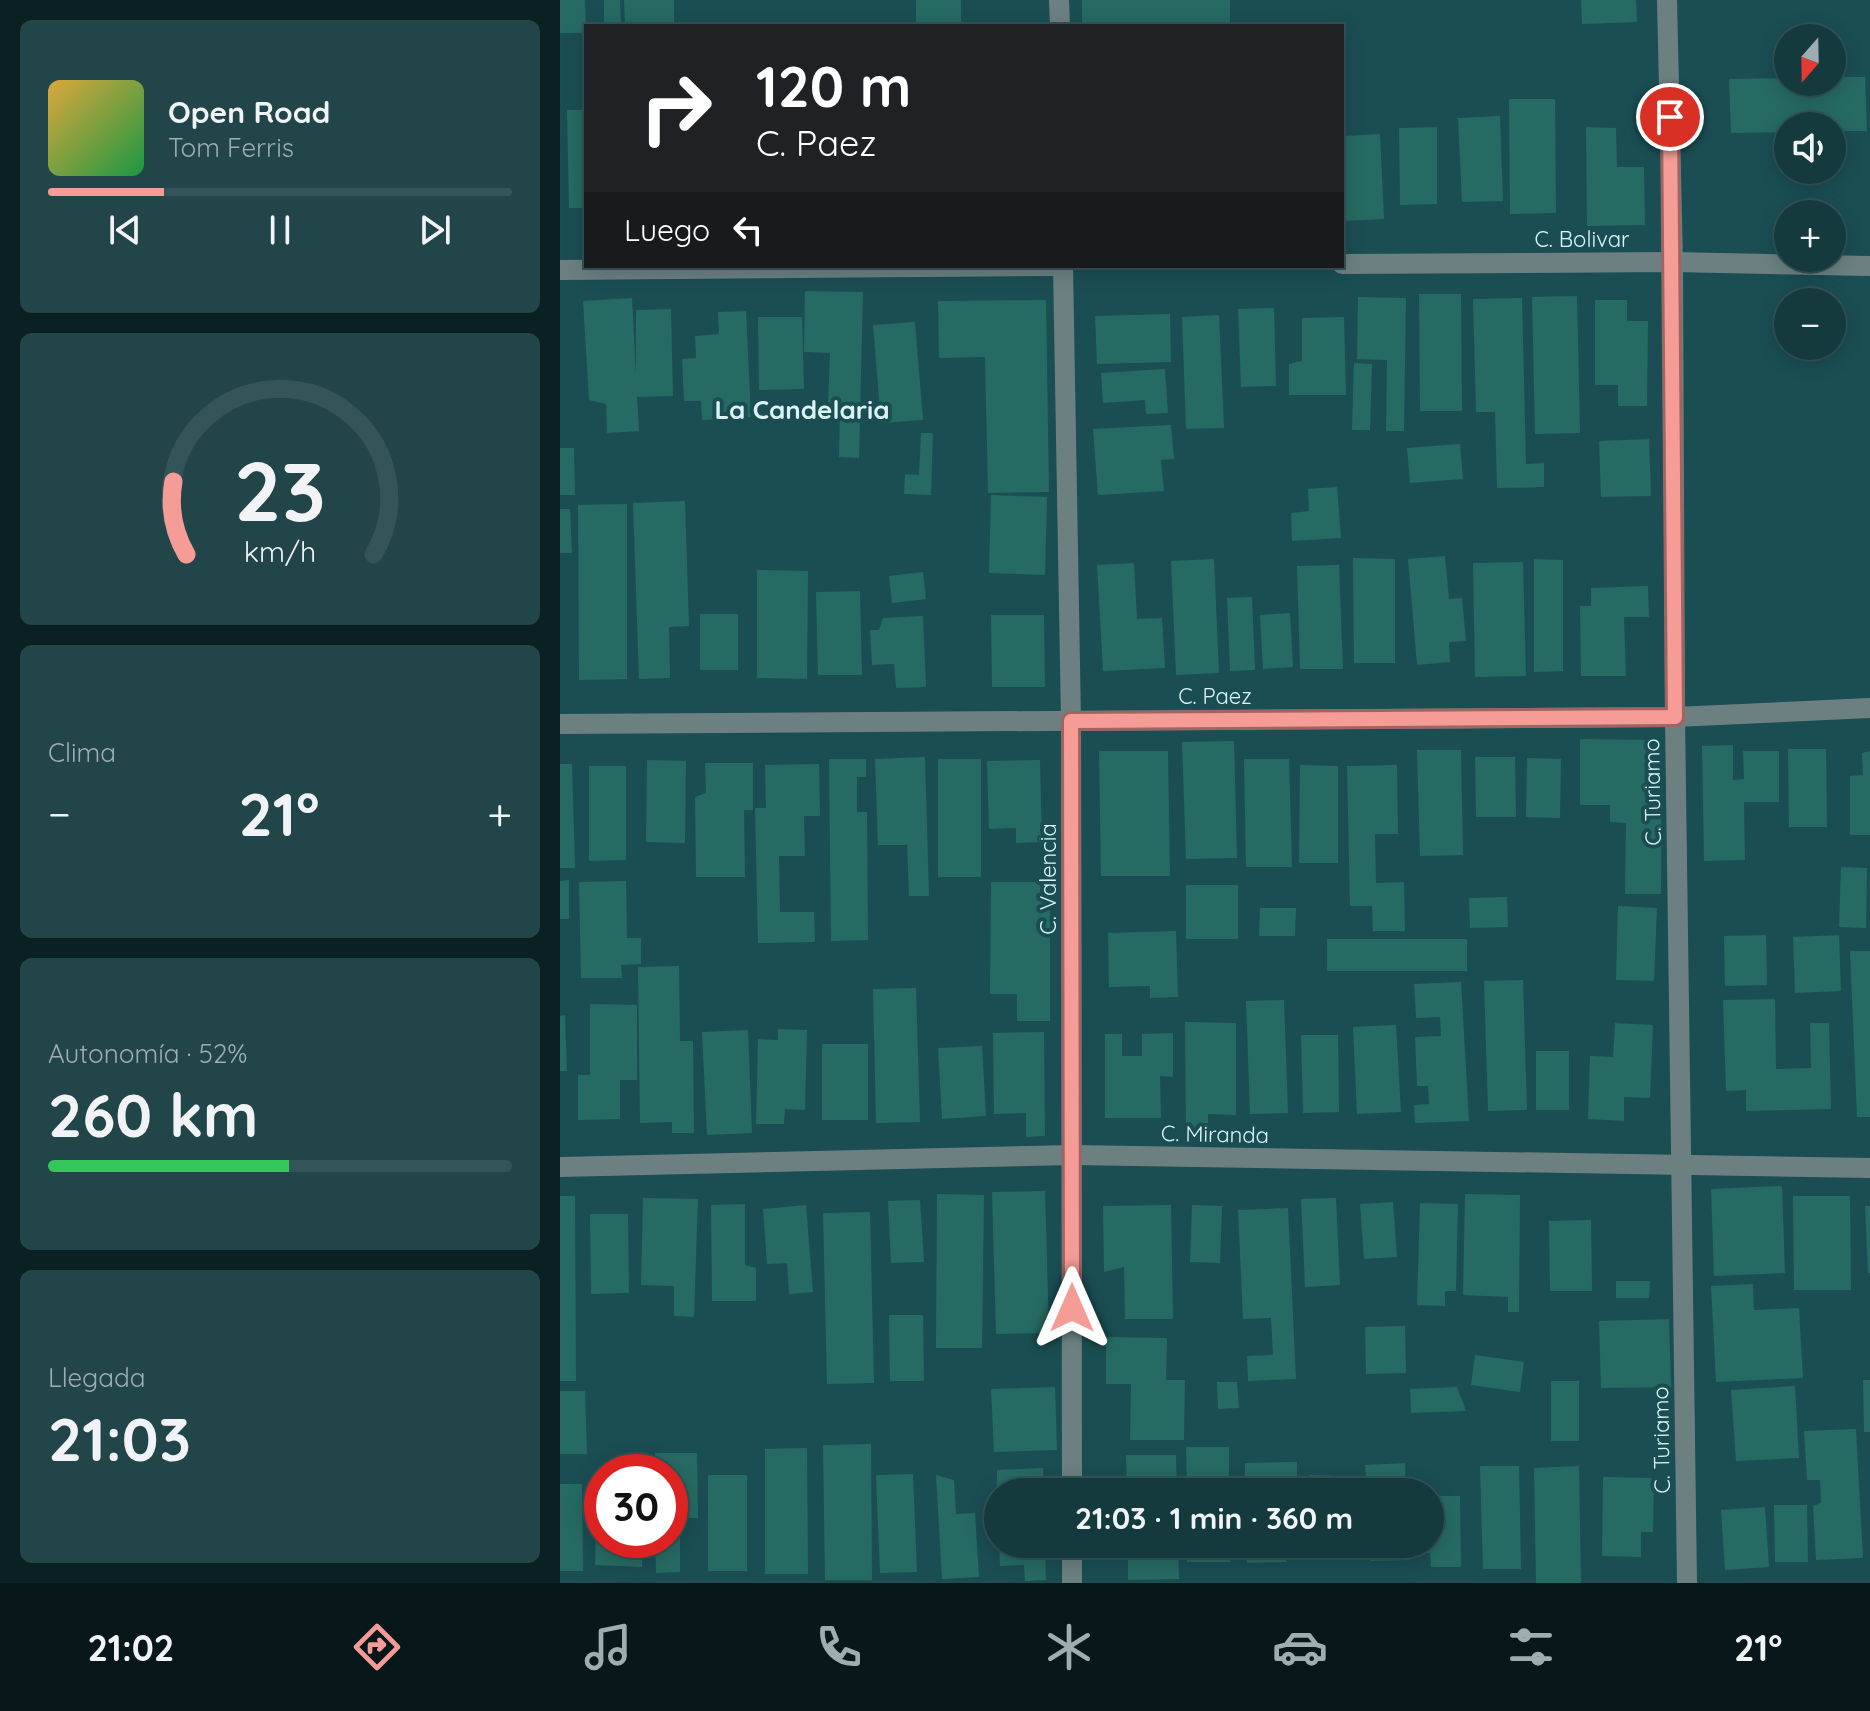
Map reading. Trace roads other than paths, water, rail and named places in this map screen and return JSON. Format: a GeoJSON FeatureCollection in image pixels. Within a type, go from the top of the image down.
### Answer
{"type":"FeatureCollection","features":[{"type":"Feature","properties":{"kind":"street"},"geometry":{"type":"LineString","coordinates":[[1059,0],[1060,24]]}},
{"type":"Feature","properties":{"kind":"street","name":"C. Turiamo"},"geometry":{"type":"LineString","coordinates":[[1667,0],[1673,262],[1675,717],[1687,1583]]}},
{"type":"Feature","properties":{"kind":"street","name":"C. Bolivar"},"geometry":{"type":"LineString","coordinates":[[1344,264],[1673,262],[1870,266]]}},
{"type":"Feature","properties":{"kind":"street"},"geometry":{"type":"LineString","coordinates":[[560,270],[808,268]]}},
{"type":"Feature","properties":{"kind":"street","name":"C. Valencia"},"geometry":{"type":"LineString","coordinates":[[1063,268],[1071,721],[1072,1478]]}},
{"type":"Feature","properties":{"kind":"street","name":"C. Paez"},"geometry":{"type":"LineString","coordinates":[[560,724],[1675,717],[1870,708]]}},
{"type":"Feature","properties":{"kind":"street","name":"C. Miranda"},"geometry":{"type":"LineString","coordinates":[[560,1167],[1073,1155],[1870,1168]]}},
{"type":"Feature","properties":{"kind":"street"},"geometry":{"type":"LineString","coordinates":[[1072,1558],[1072,1583]]}},
{"type":"Feature","properties":{"kind":"district","name":"La Candelaria"},"geometry":{"type":"Point","coordinates":[802,410]}}]}
